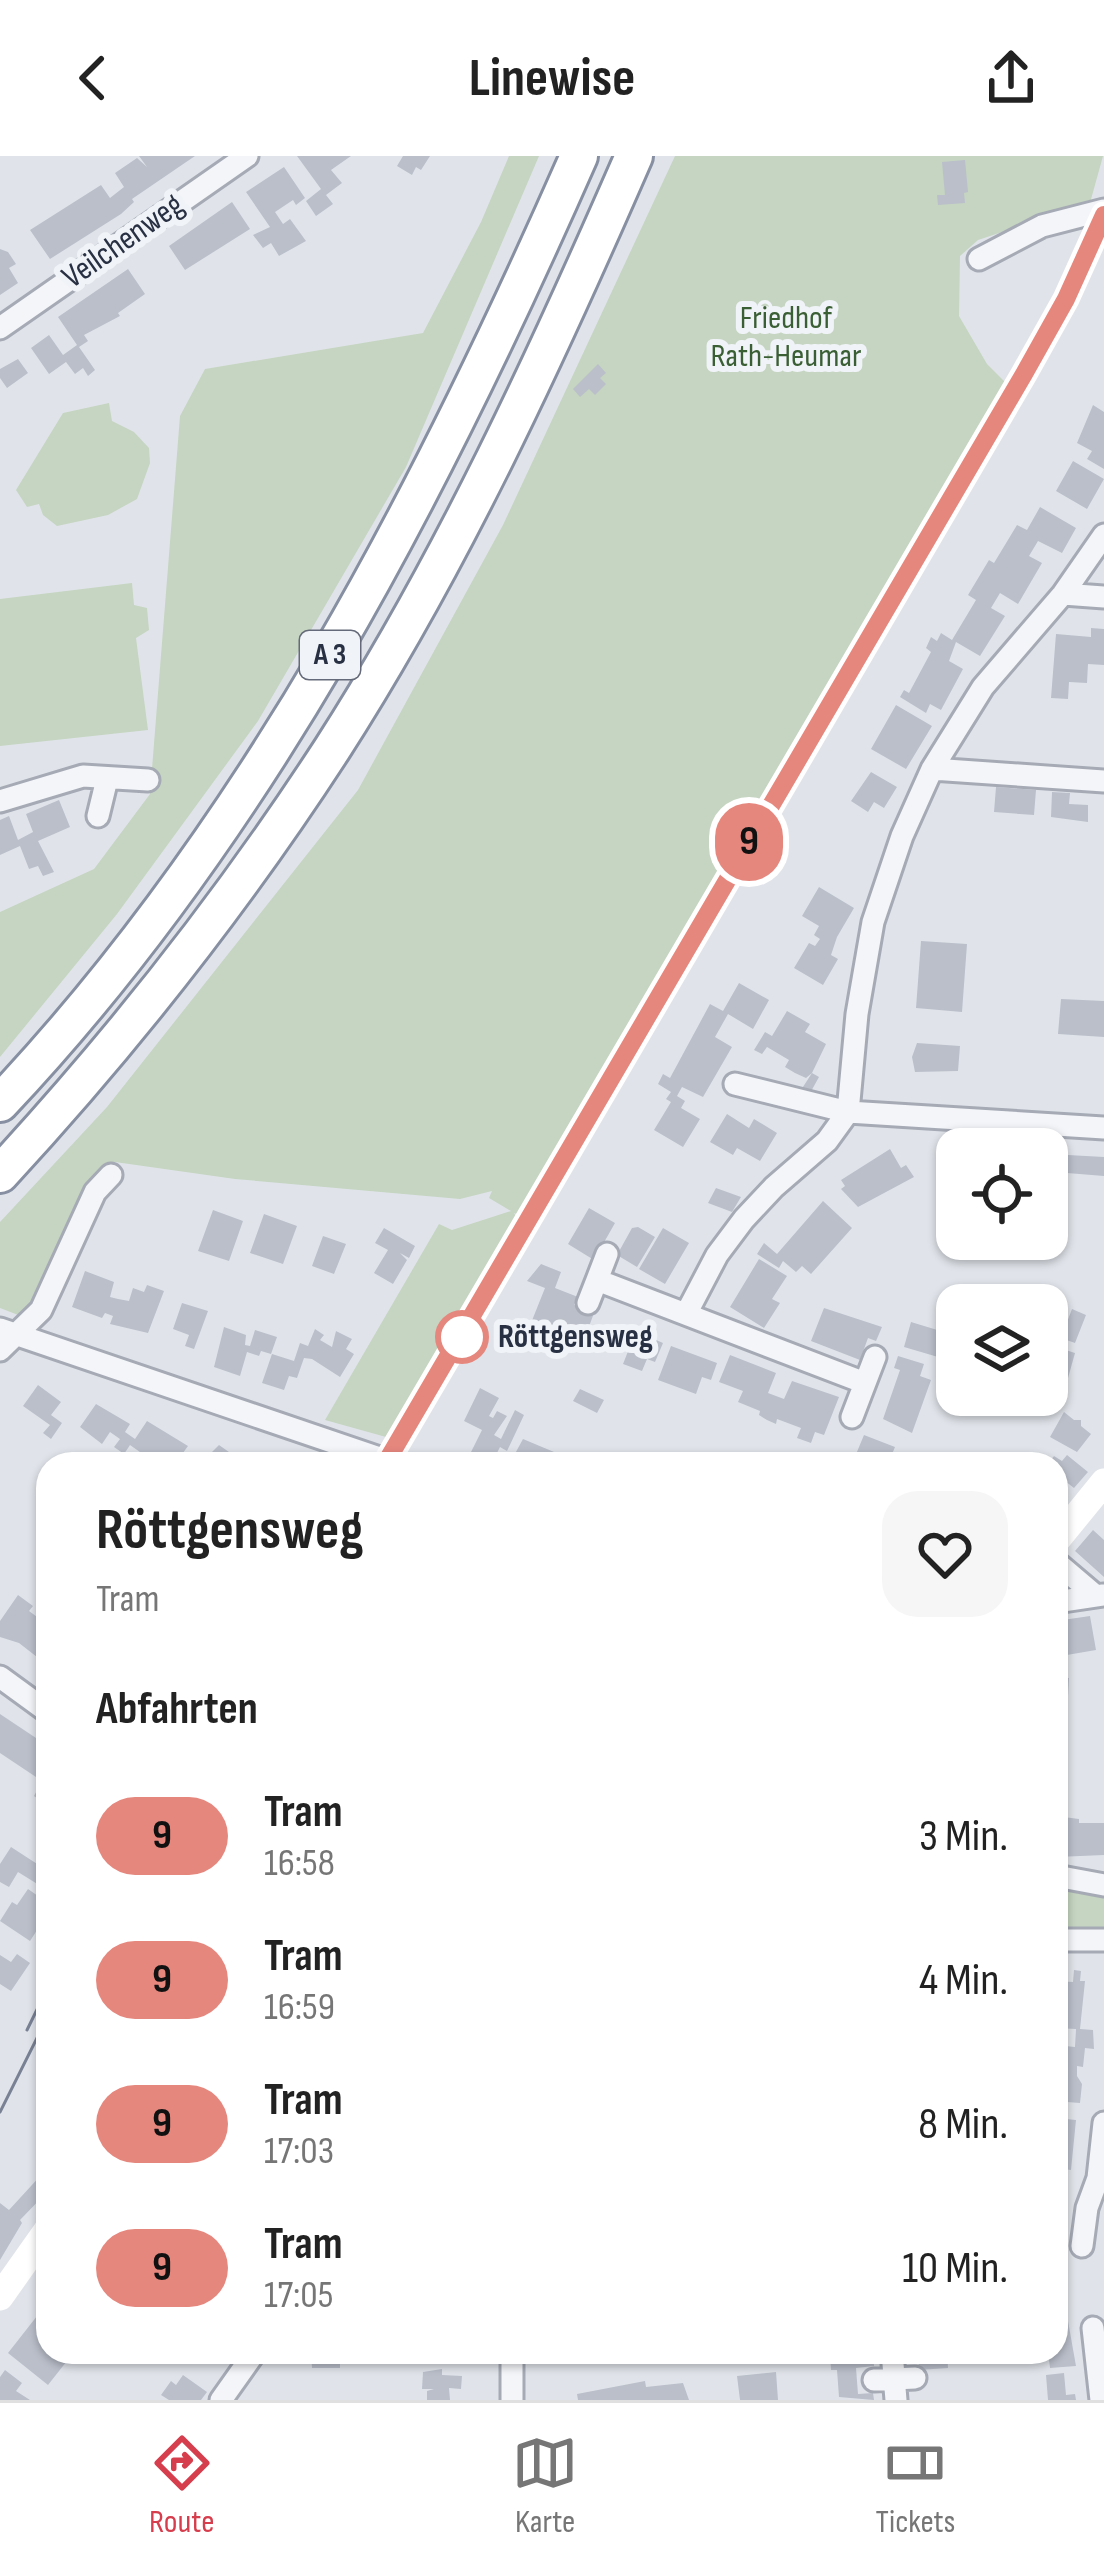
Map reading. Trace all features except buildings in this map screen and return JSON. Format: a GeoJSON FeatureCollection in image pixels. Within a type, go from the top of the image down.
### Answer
{"type":"FeatureCollection","features":[{"type":"Feature","properties":{"kind":"highway","name":"A 3"},"geometry":{"type":"LineString","coordinates":[[0,1103],[143,933],[274,746],[332,652],[429,479],[579,156]]}},
{"type":"Feature","properties":{"kind":"highway","name":"A 3"},"geometry":{"type":"LineString","coordinates":[[0,1174],[134,1021],[204,932],[333,748],[473,500],[634,156]]}},
{"type":"Feature","properties":{"kind":"main road"},"geometry":{"type":"LineString","coordinates":[[1068,1526],[1104,1482]]}},
{"type":"Feature","properties":{"kind":"main road"},"geometry":{"type":"LineString","coordinates":[[0,2297],[36,2246]]}},
{"type":"Feature","properties":{"kind":"street","name":"Veilchenweg"},"geometry":{"type":"LineString","coordinates":[[0,328],[247,156]]}},
{"type":"Feature","properties":{"kind":"street"},"geometry":{"type":"LineString","coordinates":[[979,259],[1042,226],[1104,209]]}},
{"type":"Feature","properties":{"kind":"street"},"geometry":{"type":"LineString","coordinates":[[686,1314],[717,1255],[744,1219],[773,1186],[827,1141],[848,1112],[857,1014],[873,922],[902,836],[932,770],[983,687],[1063,594],[1104,535]]}},
{"type":"Feature","properties":{"kind":"street"},"geometry":{"type":"LineString","coordinates":[[1063,594],[1104,597]]}},
{"type":"Feature","properties":{"kind":"street"},"geometry":{"type":"LineString","coordinates":[[932,770],[1104,781]]}},
{"type":"Feature","properties":{"kind":"street"},"geometry":{"type":"LineString","coordinates":[[0,801],[83,776],[148,781]]}},
{"type":"Feature","properties":{"kind":"street"},"geometry":{"type":"LineString","coordinates":[[98,816],[106,779]]}},
{"type":"Feature","properties":{"kind":"street"},"geometry":{"type":"LineString","coordinates":[[735,1084],[848,1112],[1104,1128]]}},
{"type":"Feature","properties":{"kind":"street"},"geometry":{"type":"LineString","coordinates":[[5,1338],[41,1310],[95,1192],[111,1175]]}},
{"type":"Feature","properties":{"kind":"street"},"geometry":{"type":"LineString","coordinates":[[588,1303],[607,1255]]}},
{"type":"Feature","properties":{"kind":"street"},"geometry":{"type":"LineString","coordinates":[[597,1280],[865,1383]]}},
{"type":"Feature","properties":{"kind":"street"},"geometry":{"type":"LineString","coordinates":[[5,1338],[360,1452]]}},
{"type":"Feature","properties":{"kind":"street"},"geometry":{"type":"LineString","coordinates":[[852,1417],[875,1357]]}},
{"type":"Feature","properties":{"kind":"street"},"geometry":{"type":"LineString","coordinates":[[1068,1571],[1100,1596]]}},
{"type":"Feature","properties":{"kind":"street"},"geometry":{"type":"LineString","coordinates":[[1068,1600],[1100,1596]]}},
{"type":"Feature","properties":{"kind":"street"},"geometry":{"type":"LineString","coordinates":[[0,1677],[36,1703]]}},
{"type":"Feature","properties":{"kind":"street"},"geometry":{"type":"LineString","coordinates":[[1068,1878],[1104,1885]]}},
{"type":"Feature","properties":{"kind":"street"},"geometry":{"type":"LineString","coordinates":[[1068,1940],[1104,1940]]}},
{"type":"Feature","properties":{"kind":"street"},"geometry":{"type":"LineString","coordinates":[[1082,2246],[1087,2208],[1101,2179],[1104,2123]]}},
{"type":"Feature","properties":{"kind":"street"},"geometry":{"type":"LineString","coordinates":[[1093,2328],[1101,2400]]}},
{"type":"Feature","properties":{"kind":"street"},"geometry":{"type":"LineString","coordinates":[[221,2400],[246,2364]]}},
{"type":"Feature","properties":{"kind":"street"},"geometry":{"type":"LineString","coordinates":[[512,2364],[512,2400]]}},
{"type":"Feature","properties":{"kind":"green space"},"geometry":{"type":"Polygon","coordinates":[[[509,156],[539,156],[406,467],[258,721],[117,914],[0,1057],[0,912],[94,869],[150,794],[180,416],[205,369],[423,333],[481,222],[509,156]]]}},
{"type":"Feature","properties":{"kind":"green space","name":"Friedhof Rath-Heumar"},"geometry":{"type":"Polygon","coordinates":[[[675,156],[1103,156],[1090,203],[978,240],[960,256],[959,316],[987,364],[1005,382],[527,1219],[514,1213],[518,1220],[386,1437],[325,1420],[439,1224],[452,1230],[511,1211],[489,1198],[492,1191],[460,1199],[235,1179],[115,1162],[90,1188],[26,1318],[0,1308],[0,1222],[107,1107],[358,790],[503,525],[675,156]]]}},
{"type":"Feature","properties":{"kind":"green space"},"geometry":{"type":"Polygon","coordinates":[[[109,403],[112,421],[134,432],[149,448],[150,463],[137,499],[108,515],[57,526],[43,515],[39,504],[27,507],[16,490],[63,413],[109,403]]]}},
{"type":"Feature","properties":{"kind":"green space"},"geometry":{"type":"Polygon","coordinates":[[[132,583],[134,605],[147,608],[149,630],[136,638],[148,730],[0,746],[0,599],[132,583]]]}},
{"type":"Feature","properties":{"kind":"green space"},"geometry":{"type":"Polygon","coordinates":[[[1068,1887],[1104,1892],[1104,1932],[1068,1930],[1068,1887]]]}},
{"type":"Feature","properties":{"kind":"tram line"},"geometry":{"type":"LineString","coordinates":[[392,1452],[1024,374],[1067,299],[1104,215]]}},
{"type":"Feature","properties":{"kind":"tram line","name":"9"},"geometry":{"type":"LineString","coordinates":[[392,1452],[1024,374],[1093,247],[1104,215]]}},
{"type":"Feature","properties":{"kind":"tram line"},"geometry":{"type":"LineString","coordinates":[[27,2030],[36,2012]]}},
{"type":"Feature","properties":{"kind":"tram line"},"geometry":{"type":"LineString","coordinates":[[0,2112],[36,2040]]}},
{"type":"Feature","properties":{"kind":"place","name":"Röttgensweg"},"geometry":{"type":"Point","coordinates":[462,1337]}}]}
